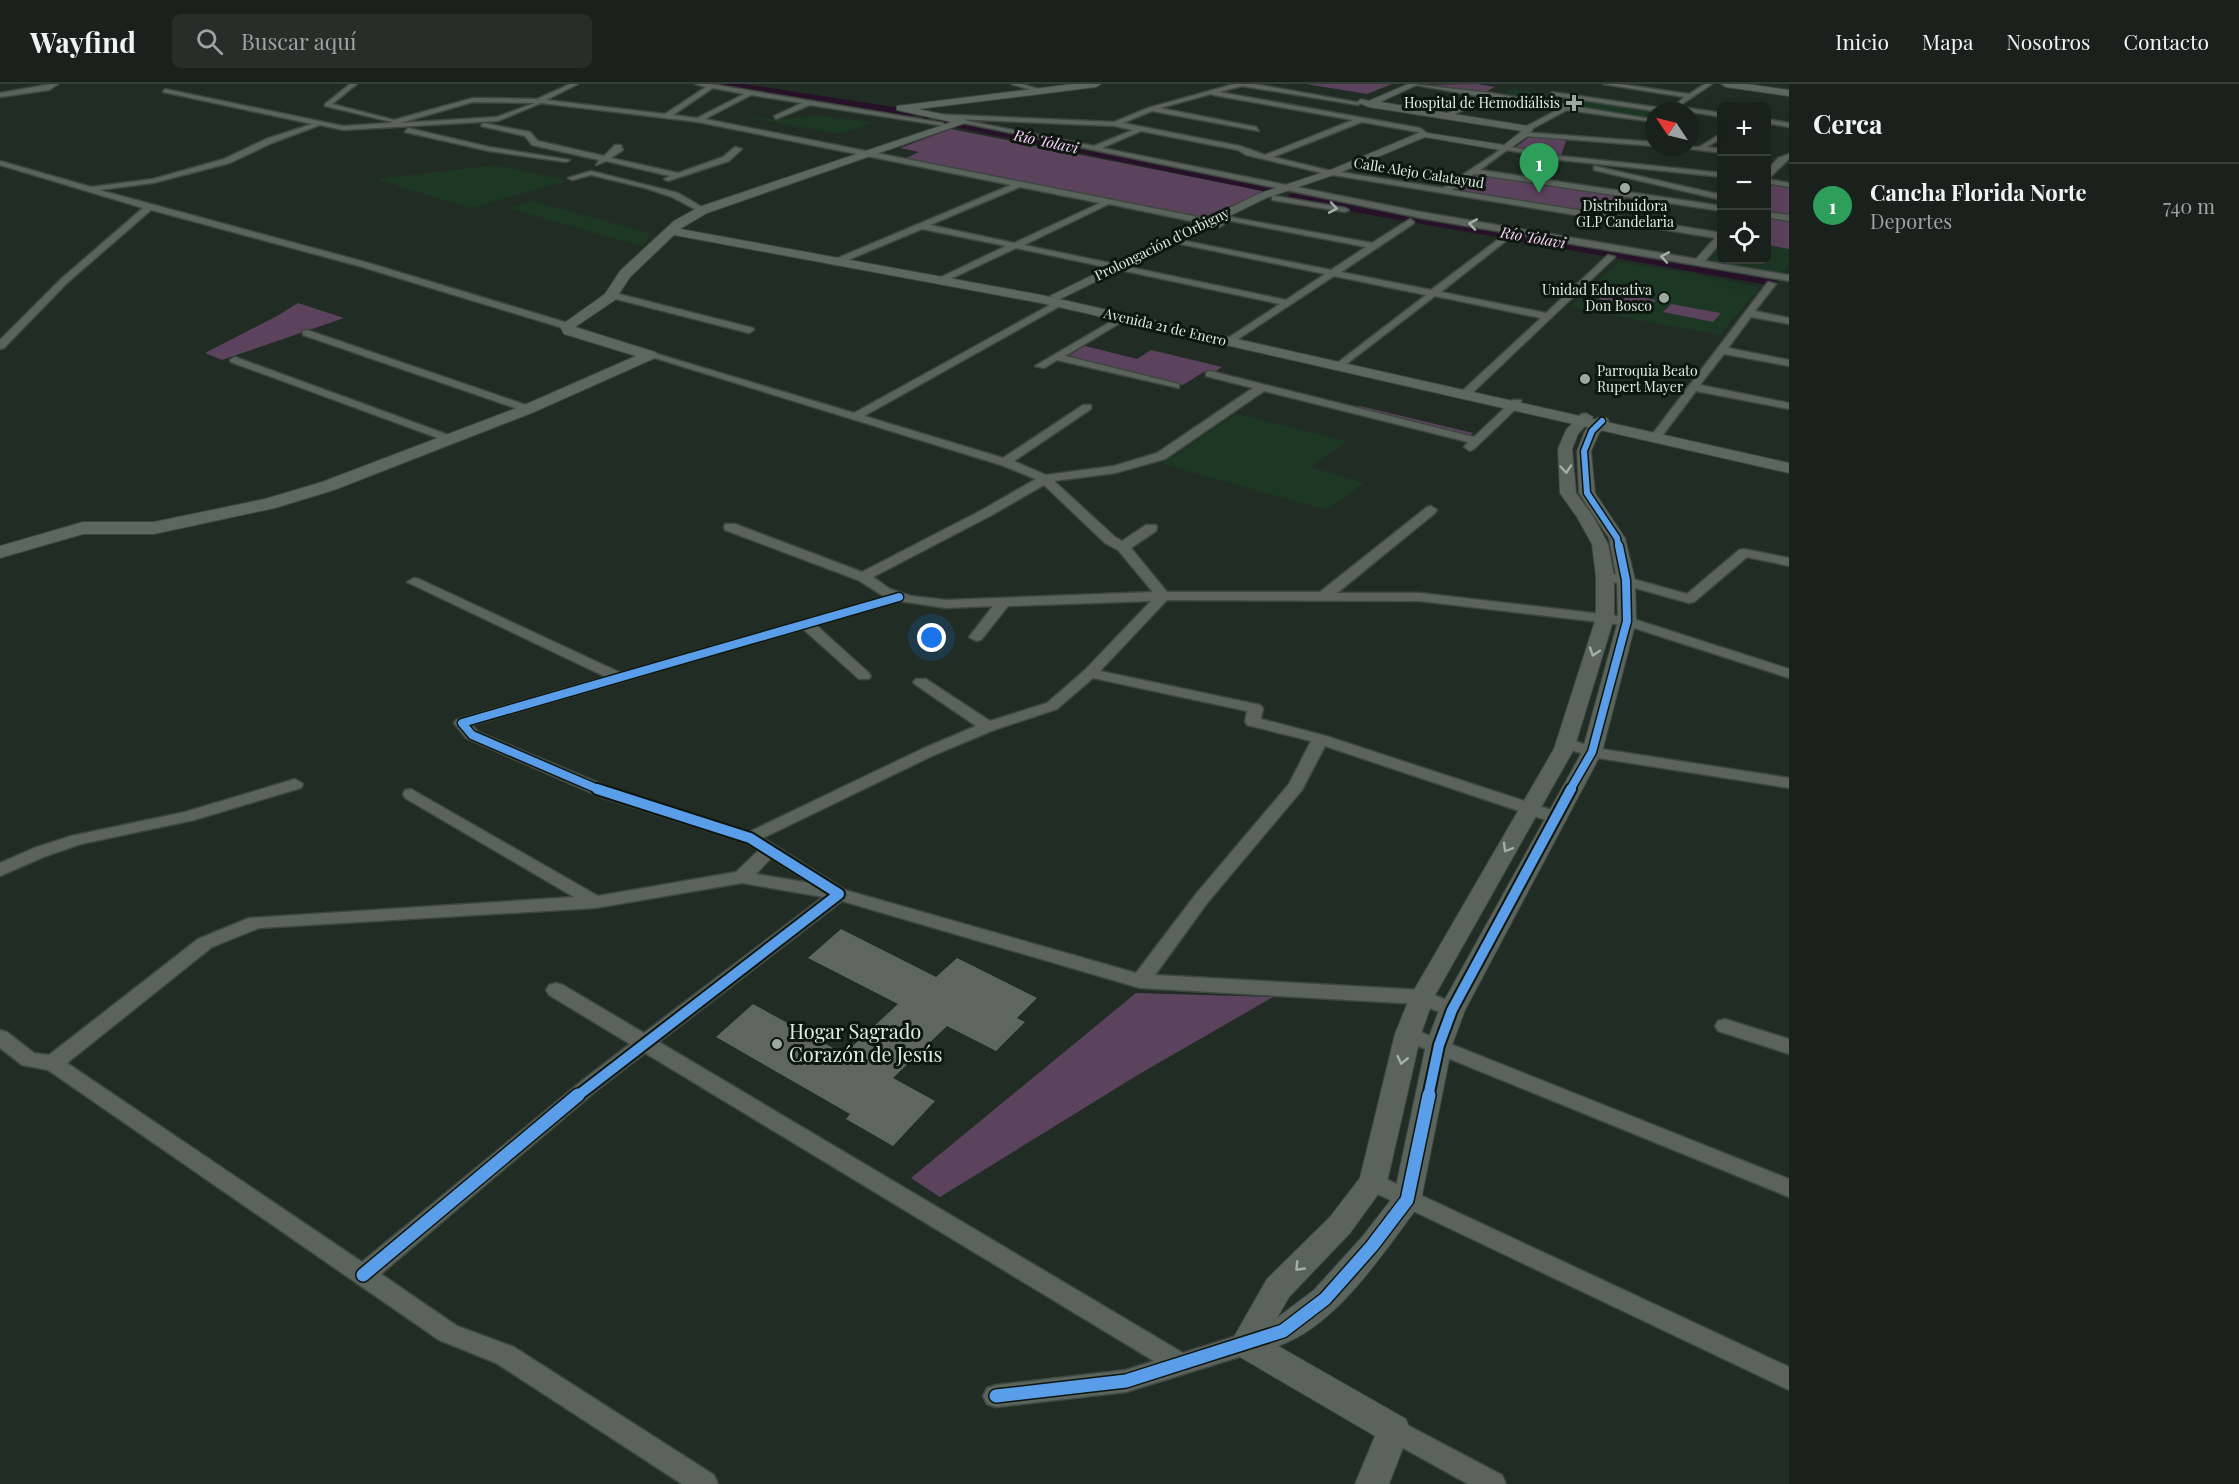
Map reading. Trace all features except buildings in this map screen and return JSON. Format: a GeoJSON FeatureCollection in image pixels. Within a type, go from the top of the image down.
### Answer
{"type":"FeatureCollection","features":[{"type":"Feature","properties":{"kind":"main road"},"geometry":{"type":"LineString","coordinates":[[963,122],[900,108],[1096,84]]}},
{"type":"Feature","properties":{"kind":"main road"},"geometry":{"type":"LineString","coordinates":[[1726,84],[1789,93]]}},
{"type":"Feature","properties":{"kind":"main road"},"geometry":{"type":"LineString","coordinates":[[650,355],[569,331],[567,326],[611,295],[625,274],[678,224],[704,210],[963,122]]}},
{"type":"Feature","properties":{"kind":"main road","name":"Avenida 21 de Enero"},"geometry":{"type":"LineString","coordinates":[[671,231],[1057,300],[1789,468]]}},
{"type":"Feature","properties":{"kind":"main road","name":"Avenida 21 de Enero"},"geometry":{"type":"LineString","coordinates":[[1057,300],[1122,318],[1233,340]]}},
{"type":"Feature","properties":{"kind":"main road"},"geometry":{"type":"LineString","coordinates":[[0,552],[61,532],[83,528],[154,528],[269,504],[328,486],[528,409],[650,355]]}},
{"type":"Feature","properties":{"kind":"street"},"geometry":{"type":"LineString","coordinates":[[0,96],[49,88],[55,84]]}},
{"type":"Feature","properties":{"kind":"street"},"geometry":{"type":"LineString","coordinates":[[354,84],[327,105],[398,121]]}},
{"type":"Feature","properties":{"kind":"street"},"geometry":{"type":"LineString","coordinates":[[165,91],[343,128],[498,119],[574,84]]}},
{"type":"Feature","properties":{"kind":"street"},"geometry":{"type":"LineString","coordinates":[[698,84],[752,90]]}},
{"type":"Feature","properties":{"kind":"street"},"geometry":{"type":"LineString","coordinates":[[731,84],[811,102],[950,126]]}},
{"type":"Feature","properties":{"kind":"street"},"geometry":{"type":"LineString","coordinates":[[1014,84],[1042,91]]}},
{"type":"Feature","properties":{"kind":"street"},"geometry":{"type":"LineString","coordinates":[[1115,124],[1150,108],[1242,84],[1448,116],[1460,120]]}},
{"type":"Feature","properties":{"kind":"street"},"geometry":{"type":"LineString","coordinates":[[1364,103],[1404,84]]}},
{"type":"Feature","properties":{"kind":"street"},"geometry":{"type":"LineString","coordinates":[[1364,103],[1415,84],[1645,119]]}},
{"type":"Feature","properties":{"kind":"street"},"geometry":{"type":"LineString","coordinates":[[1606,84],[1689,96]]}},
{"type":"Feature","properties":{"kind":"street"},"geometry":{"type":"LineString","coordinates":[[1681,102],[1709,84]]}},
{"type":"Feature","properties":{"kind":"street"},"geometry":{"type":"LineString","coordinates":[[667,116],[711,87]]}},
{"type":"Feature","properties":{"kind":"street"},"geometry":{"type":"LineString","coordinates":[[1448,116],[1508,88]]}},
{"type":"Feature","properties":{"kind":"street"},"geometry":{"type":"LineString","coordinates":[[1554,88],[1545,93],[1645,107]]}},
{"type":"Feature","properties":{"kind":"street"},"geometry":{"type":"LineString","coordinates":[[698,120],[752,90]]}},
{"type":"Feature","properties":{"kind":"street"},"geometry":{"type":"LineString","coordinates":[[1208,92],[1560,158],[1717,175]]}},
{"type":"Feature","properties":{"kind":"street"},"geometry":{"type":"LineString","coordinates":[[390,126],[398,121],[473,100],[541,101],[667,116],[698,120],[1108,202],[1372,246]]}},
{"type":"Feature","properties":{"kind":"street"},"geometry":{"type":"LineString","coordinates":[[776,117],[811,102]]}},
{"type":"Feature","properties":{"kind":"street"},"geometry":{"type":"LineString","coordinates":[[1364,103],[1526,131],[1645,143]]}},
{"type":"Feature","properties":{"kind":"street"},"geometry":{"type":"LineString","coordinates":[[1150,108],[1256,129]]}},
{"type":"Feature","properties":{"kind":"street"},"geometry":{"type":"LineString","coordinates":[[1447,193],[1471,171],[1506,148],[1526,131],[1565,108]]}},
{"type":"Feature","properties":{"kind":"street"},"geometry":{"type":"LineString","coordinates":[[1699,113],[1717,115]]}},
{"type":"Feature","properties":{"kind":"street"},"geometry":{"type":"LineString","coordinates":[[914,119],[929,115]]}},
{"type":"Feature","properties":{"kind":"street","name":"Calle Alejo Calatayud"},"geometry":{"type":"LineString","coordinates":[[929,115],[1115,124],[1240,148],[1327,172],[1717,234]]}},
{"type":"Feature","properties":{"kind":"street"},"geometry":{"type":"LineString","coordinates":[[1266,157],[1360,120]]}},
{"type":"Feature","properties":{"kind":"street"},"geometry":{"type":"LineString","coordinates":[[464,121],[527,134],[533,142],[600,162]]}},
{"type":"Feature","properties":{"kind":"street"},"geometry":{"type":"LineString","coordinates":[[1771,121],[1788,123]]}},
{"type":"Feature","properties":{"kind":"street"},"geometry":{"type":"LineString","coordinates":[[963,122],[1094,148],[1410,222],[1611,257],[1782,279]]}},
{"type":"Feature","properties":{"kind":"street"},"geometry":{"type":"LineString","coordinates":[[89,189],[153,181],[227,161],[269,141],[317,124]]}},
{"type":"Feature","properties":{"kind":"street"},"geometry":{"type":"LineString","coordinates":[[390,126],[509,152],[600,162],[677,176]]}},
{"type":"Feature","properties":{"kind":"street"},"geometry":{"type":"LineString","coordinates":[[1094,148],[1140,129]]}},
{"type":"Feature","properties":{"kind":"street"},"geometry":{"type":"LineString","coordinates":[[1617,140],[1634,131]]}},
{"type":"Feature","properties":{"kind":"street","name":"Prolongación d'Orbigny"},"geometry":{"type":"LineString","coordinates":[[1057,300],[1120,268],[1327,172],[1336,171],[1424,134]]}},
{"type":"Feature","properties":{"kind":"street"},"geometry":{"type":"LineString","coordinates":[[1700,150],[1717,138]]}},
{"type":"Feature","properties":{"kind":"street"},"geometry":{"type":"LineString","coordinates":[[509,152],[533,142]]}},
{"type":"Feature","properties":{"kind":"street"},"geometry":{"type":"LineString","coordinates":[[591,173],[600,162],[620,148],[618,147]]}},
{"type":"Feature","properties":{"kind":"street"},"geometry":{"type":"LineString","coordinates":[[647,186],[726,159],[738,149]]}},
{"type":"Feature","properties":{"kind":"street"},"geometry":{"type":"LineString","coordinates":[[1700,150],[1717,152]]}},
{"type":"Feature","properties":{"kind":"street"},"geometry":{"type":"LineString","coordinates":[[1560,158],[1622,176],[1717,197]]}},
{"type":"Feature","properties":{"kind":"street"},"geometry":{"type":"LineString","coordinates":[[1771,173],[1785,158]]}},
{"type":"Feature","properties":{"kind":"street"},"geometry":{"type":"LineString","coordinates":[[0,163],[149,207],[362,264],[567,326]]}},
{"type":"Feature","properties":{"kind":"street"},"geometry":{"type":"LineString","coordinates":[[1471,171],[1717,208]]}},
{"type":"Feature","properties":{"kind":"street"},"geometry":{"type":"LineString","coordinates":[[572,178],[591,173],[647,186],[675,195],[704,210]]}},
{"type":"Feature","properties":{"kind":"street"},"geometry":{"type":"LineString","coordinates":[[1603,191],[1622,176]]}},
{"type":"Feature","properties":{"kind":"street"},"geometry":{"type":"LineString","coordinates":[[1771,182],[1789,185]]}},
{"type":"Feature","properties":{"kind":"street"},"geometry":{"type":"LineString","coordinates":[[836,262],[1019,184]]}},
{"type":"Feature","properties":{"kind":"street"},"geometry":{"type":"LineString","coordinates":[[1281,193],[1425,212],[1699,262],[1782,279],[1789,287]]}},
{"type":"Feature","properties":{"kind":"street","name":"Prolongación d'Orbigny"},"geometry":{"type":"LineString","coordinates":[[1120,268],[1180,243],[1262,196],[1281,193]]}},
{"type":"Feature","properties":{"kind":"street"},"geometry":{"type":"LineString","coordinates":[[1626,203],[1634,196]]}},
{"type":"Feature","properties":{"kind":"street"},"geometry":{"type":"LineString","coordinates":[[942,280],[1108,202]]}},
{"type":"Feature","properties":{"kind":"street"},"geometry":{"type":"LineString","coordinates":[[0,346],[64,281],[149,207]]}},
{"type":"Feature","properties":{"kind":"street"},"geometry":{"type":"LineString","coordinates":[[1612,218],[1619,211]]}},
{"type":"Feature","properties":{"kind":"street"},"geometry":{"type":"LineString","coordinates":[[1771,215],[1789,218]]}},
{"type":"Feature","properties":{"kind":"street"},"geometry":{"type":"LineString","coordinates":[[1233,340],[1410,222]]}},
{"type":"Feature","properties":{"kind":"street"},"geometry":{"type":"LineString","coordinates":[[922,226],[1288,303]]}},
{"type":"Feature","properties":{"kind":"street"},"geometry":{"type":"LineString","coordinates":[[1343,364],[1504,238]]}},
{"type":"Feature","properties":{"kind":"street"},"geometry":{"type":"LineString","coordinates":[[1699,262],[1717,240]]}},
{"type":"Feature","properties":{"kind":"street"},"geometry":{"type":"LineString","coordinates":[[1180,243],[1548,316]]}},
{"type":"Feature","properties":{"kind":"street"},"geometry":{"type":"LineString","coordinates":[[1467,393],[1611,257]]}},
{"type":"Feature","properties":{"kind":"street"},"geometry":{"type":"LineString","coordinates":[[1655,438],[1748,313],[1782,279]]}},
{"type":"Feature","properties":{"kind":"street"},"geometry":{"type":"LineString","coordinates":[[611,295],[749,330]]}},
{"type":"Feature","properties":{"kind":"street"},"geometry":{"type":"LineString","coordinates":[[856,416],[1057,300]]}},
{"type":"Feature","properties":{"kind":"street"},"geometry":{"type":"LineString","coordinates":[[1748,313],[1789,321]]}},
{"type":"Feature","properties":{"kind":"street"},"geometry":{"type":"LineString","coordinates":[[1040,366],[1122,318]]}},
{"type":"Feature","properties":{"kind":"street"},"geometry":{"type":"LineString","coordinates":[[307,333],[528,409]]}},
{"type":"Feature","properties":{"kind":"street"},"geometry":{"type":"LineString","coordinates":[[1722,350],[1789,363]]}},
{"type":"Feature","properties":{"kind":"street"},"geometry":{"type":"LineString","coordinates":[[650,355],[1005,462],[1045,479],[1110,540],[1123,547],[1163,596]]}},
{"type":"Feature","properties":{"kind":"street"},"geometry":{"type":"LineString","coordinates":[[1056,357],[1175,386]]}},
{"type":"Feature","properties":{"kind":"street"},"geometry":{"type":"LineString","coordinates":[[235,360],[450,439]]}},
{"type":"Feature","properties":{"kind":"street"},"geometry":{"type":"LineString","coordinates":[[1210,374],[1480,437]]}},
{"type":"Feature","properties":{"kind":"street"},"geometry":{"type":"LineString","coordinates":[[863,577],[986,513],[1045,479],[1115,469],[1161,456],[1262,387]]}},
{"type":"Feature","properties":{"kind":"street"},"geometry":{"type":"LineString","coordinates":[[1694,387],[1789,406]]}},
{"type":"Feature","properties":{"kind":"street"},"geometry":{"type":"LineString","coordinates":[[1467,450],[1514,404]]}},
{"type":"Feature","properties":{"kind":"street"},"geometry":{"type":"LineString","coordinates":[[1005,462],[1087,407]]}},
{"type":"Feature","properties":{"kind":"street"},"geometry":{"type":"LineString","coordinates":[[996,1396],[1126,1381],[1282,1331],[1325,1299],[1372,1246],[1407,1200],[1439,1046],[1452,1010],[1592,752],[1627,621],[1616,578],[1585,516],[1568,493],[1565,449],[1571,433],[1591,422]]}},
{"type":"Feature","properties":{"kind":"street"},"geometry":{"type":"LineString","coordinates":[[1322,598],[1431,510]]}},
{"type":"Feature","properties":{"kind":"street"},"geometry":{"type":"LineString","coordinates":[[730,527],[863,577],[885,592],[899,597],[946,603],[1163,596],[1420,597],[1627,621],[1789,674]]}},
{"type":"Feature","properties":{"kind":"street"},"geometry":{"type":"LineString","coordinates":[[1123,547],[1151,528]]}},
{"type":"Feature","properties":{"kind":"street"},"geometry":{"type":"LineString","coordinates":[[1616,578],[1689,599],[1744,553],[1789,562]]}},
{"type":"Feature","properties":{"kind":"street"},"geometry":{"type":"LineString","coordinates":[[1246,1344],[1278,1288],[1340,1225],[1373,1182],[1408,1034],[1422,997],[1566,743],[1616,578]]}},
{"type":"Feature","properties":{"kind":"street"},"geometry":{"type":"LineString","coordinates":[[414,582],[620,678]]}},
{"type":"Feature","properties":{"kind":"street"},"geometry":{"type":"LineString","coordinates":[[750,838],[928,752],[988,727],[1052,705],[1090,672],[1163,596]]}},
{"type":"Feature","properties":{"kind":"street"},"geometry":{"type":"LineString","coordinates":[[839,894],[750,838],[607,793],[472,735],[462,723],[899,597]]}},
{"type":"Feature","properties":{"kind":"street"},"geometry":{"type":"LineString","coordinates":[[976,637],[1004,602]]}},
{"type":"Feature","properties":{"kind":"street"},"geometry":{"type":"LineString","coordinates":[[807,625],[864,676]]}},
{"type":"Feature","properties":{"kind":"street"},"geometry":{"type":"LineString","coordinates":[[1090,672],[1255,708],[1253,722],[1320,740],[1555,817]]}},
{"type":"Feature","properties":{"kind":"street"},"geometry":{"type":"LineString","coordinates":[[921,682],[988,727]]}},
{"type":"Feature","properties":{"kind":"street"},"geometry":{"type":"LineString","coordinates":[[1140,981],[1202,898],[1296,786],[1320,740]]}},
{"type":"Feature","properties":{"kind":"street"},"geometry":{"type":"LineString","coordinates":[[1566,743],[1592,752],[1789,783]]}},
{"type":"Feature","properties":{"kind":"street"},"geometry":{"type":"LineString","coordinates":[[0,870],[40,852],[77,840],[188,816],[295,784]]}},
{"type":"Feature","properties":{"kind":"street"},"geometry":{"type":"LineString","coordinates":[[411,794],[595,902]]}},
{"type":"Feature","properties":{"kind":"street"},"geometry":{"type":"LineString","coordinates":[[742,877],[770,849]]}},
{"type":"Feature","properties":{"kind":"street"},"geometry":{"type":"LineString","coordinates":[[53,1064],[204,943],[256,921],[595,902],[742,877],[839,894],[1140,981],[1422,997],[1452,1010]]}},
{"type":"Feature","properties":{"kind":"street"},"geometry":{"type":"LineString","coordinates":[[363,1275],[590,1085],[839,894]]}},
{"type":"Feature","properties":{"kind":"street"},"geometry":{"type":"LineString","coordinates":[[556,990],[1180,1364]]}},
{"type":"Feature","properties":{"kind":"street"},"geometry":{"type":"LineString","coordinates":[[1725,1026],[1789,1047]]}},
{"type":"Feature","properties":{"kind":"street"},"geometry":{"type":"LineString","coordinates":[[1408,1034],[1789,1188]]}},
{"type":"Feature","properties":{"kind":"street"},"geometry":{"type":"LineString","coordinates":[[0,1037],[29,1060],[53,1064],[448,1333],[505,1355],[705,1484]]}},
{"type":"Feature","properties":{"kind":"street"},"geometry":{"type":"LineString","coordinates":[[1373,1182],[1789,1379]]}},
{"type":"Feature","properties":{"kind":"street"},"geometry":{"type":"LineString","coordinates":[[1246,1344],[1492,1484]]}},
{"type":"Feature","properties":{"kind":"street"},"geometry":{"type":"LineString","coordinates":[[1372,1484],[1394,1430]]}},
{"type":"Feature","properties":{"kind":"shaded area"},"geometry":{"type":"Polygon","coordinates":[[[1306,84],[1392,84],[1367,94],[1306,84]]]}},
{"type":"Feature","properties":{"kind":"shaded area"},"geometry":{"type":"Polygon","coordinates":[[[1477,84],[1495,87],[1481,94],[1421,85],[1477,84]]]}},
{"type":"Feature","properties":{"kind":"shaded area","name":"Hospital de Hemodiálisis"},"geometry":{"type":"Polygon","coordinates":[[[1513,89],[1645,109],[1645,116],[1642,118],[1498,96],[1513,89]]]}},
{"type":"Feature","properties":{"kind":"shaded area"},"geometry":{"type":"Polygon","coordinates":[[[821,116],[874,122],[840,134],[745,117],[777,119],[821,116]]]}},
{"type":"Feature","properties":{"kind":"shaded area"},"geometry":{"type":"Polygon","coordinates":[[[951,129],[1263,191],[1203,219],[904,159],[919,152],[900,148],[951,129]]]}},
{"type":"Feature","properties":{"kind":"shaded area"},"geometry":{"type":"Polygon","coordinates":[[[1532,135],[1567,138],[1561,156],[1513,149],[1532,135]]]}},
{"type":"Feature","properties":{"kind":"shaded area"},"geometry":{"type":"Polygon","coordinates":[[[497,165],[568,181],[469,208],[376,179],[497,165]]]}},
{"type":"Feature","properties":{"kind":"shaded area"},"geometry":{"type":"Polygon","coordinates":[[[1476,173],[1628,196],[1607,216],[1452,190],[1476,173]]]}},
{"type":"Feature","properties":{"kind":"shaded area"},"geometry":{"type":"Polygon","coordinates":[[[1773,184],[1789,186],[1789,215],[1771,213],[1771,186],[1773,184]]]}},
{"type":"Feature","properties":{"kind":"shaded area"},"geometry":{"type":"Polygon","coordinates":[[[532,201],[650,234],[644,247],[508,208],[532,201]]]}},
{"type":"Feature","properties":{"kind":"shaded area"},"geometry":{"type":"Polygon","coordinates":[[[1771,217],[1789,220],[1789,249],[1771,246],[1771,217]]]}},
{"type":"Feature","properties":{"kind":"shaded area"},"geometry":{"type":"Polygon","coordinates":[[[1771,246],[1789,249],[1789,264],[1783,272],[1776,273],[1726,264],[1771,264],[1771,246]]]}},
{"type":"Feature","properties":{"kind":"shaded area"},"geometry":{"type":"Polygon","coordinates":[[[1717,250],[1717,262],[1709,261],[1717,250]]]}},
{"type":"Feature","properties":{"kind":"shaded area","name":"Unidad Educativa Don Bosco"},"geometry":{"type":"Polygon","coordinates":[[[1619,262],[1755,286],[1758,289],[1720,335],[1569,307],[1619,262]]]}},
{"type":"Feature","properties":{"kind":"shaded area"},"geometry":{"type":"Polygon","coordinates":[[[1607,291],[1656,300],[1647,309],[1598,299],[1607,291]]]}},
{"type":"Feature","properties":{"kind":"shaded area"},"geometry":{"type":"Polygon","coordinates":[[[298,303],[344,318],[222,360],[205,353],[277,316],[298,303]]]}},
{"type":"Feature","properties":{"kind":"shaded area"},"geometry":{"type":"Polygon","coordinates":[[[1671,304],[1721,313],[1713,322],[1663,312],[1671,304]]]}},
{"type":"Feature","properties":{"kind":"shaded area"},"geometry":{"type":"Polygon","coordinates":[[[1085,346],[1137,359],[1151,350],[1222,367],[1213,373],[1205,371],[1183,385],[1068,356],[1085,346]]]}},
{"type":"Feature","properties":{"kind":"shaded area"},"geometry":{"type":"Polygon","coordinates":[[[1360,406],[1473,433],[1468,437],[1347,408],[1360,406]]]}},
{"type":"Feature","properties":{"kind":"shaded area"},"geometry":{"type":"Polygon","coordinates":[[[1236,414],[1347,441],[1310,467],[1364,483],[1327,510],[1162,464],[1236,414]]]}},
{"type":"Feature","properties":{"kind":"shaded area"},"geometry":{"type":"Polygon","coordinates":[[[1136,993],[1273,997],[1141,1073],[940,1197],[911,1178],[1136,993]]]}},
{"type":"Feature","properties":{"kind":"waterway","name":"Río Tolavi"},"geometry":{"type":"LineString","coordinates":[[717,84],[907,114]]}},
{"type":"Feature","properties":{"kind":"waterway","name":"Río Tolavi"},"geometry":{"type":"LineString","coordinates":[[931,118],[1267,187]]}},
{"type":"Feature","properties":{"kind":"waterway","name":"Río Tolavi"},"geometry":{"type":"LineString","coordinates":[[1297,197],[1769,279]]}},
{"type":"Feature","properties":{"kind":"cycle path"},"geometry":{"type":"LineString","coordinates":[[996,1396],[1126,1381],[1283,1331],[1325,1299],[1372,1246],[1407,1200],[1439,1045],[1452,1010],[1592,752],[1627,621],[1626,580],[1617,538],[1587,493],[1584,451],[1592,431],[1602,421]]}},
{"type":"Feature","properties":{"kind":"cycle path"},"geometry":{"type":"LineString","coordinates":[[363,1275],[590,1085],[839,894],[750,838],[607,793],[472,735],[462,723],[899,597]]}},
{"type":"Feature","properties":{"kind":"place","name":"Hospital de Hemodiálisis"},"geometry":{"type":"Point","coordinates":[1574,103]}},
{"type":"Feature","properties":{"kind":"place","name":"Distribuidora GLP Candelaria"},"geometry":{"type":"Point","coordinates":[1625,188]}},
{"type":"Feature","properties":{"kind":"place","name":"Cancha Florida Norte"},"geometry":{"type":"Point","coordinates":[1539,193]}},
{"type":"Feature","properties":{"kind":"place","name":"Unidad Educativa Don Bosco"},"geometry":{"type":"Point","coordinates":[1664,298]}},
{"type":"Feature","properties":{"kind":"place","name":"Parroquia Beato Rupert Mayer"},"geometry":{"type":"Point","coordinates":[1585,379]}},
{"type":"Feature","properties":{"kind":"place","name":"Hogar Sagrado Corazón de Jesús"},"geometry":{"type":"Point","coordinates":[777,1044]}}]}
